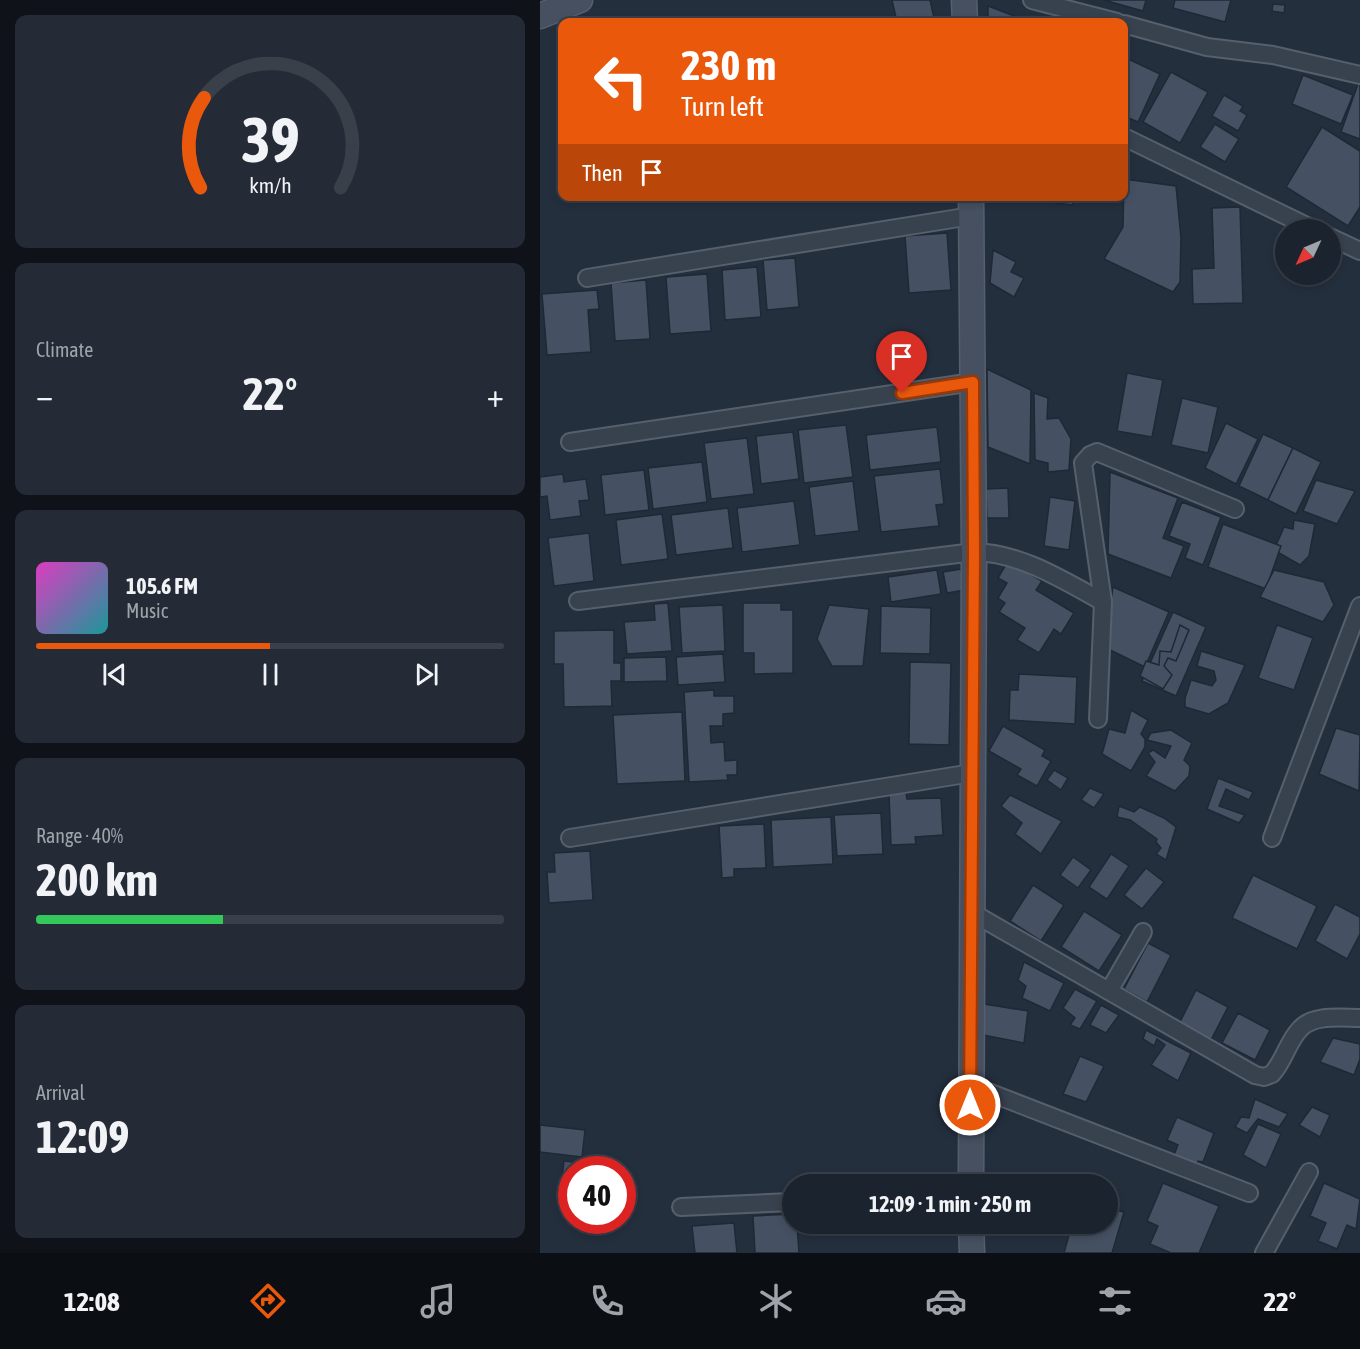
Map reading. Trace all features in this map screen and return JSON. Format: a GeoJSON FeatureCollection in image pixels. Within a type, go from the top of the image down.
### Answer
{"type":"FeatureCollection","features":[{"type":"Feature","properties":{"kind":"street"},"geometry":{"type":"LineString","coordinates":[[540,16],[580,0]]}},
{"type":"Feature","properties":{"kind":"street"},"geometry":{"type":"LineString","coordinates":[[964,0],[965,18]]}},
{"type":"Feature","properties":{"kind":"street"},"geometry":{"type":"LineString","coordinates":[[1032,0],[1102,18]]}},
{"type":"Feature","properties":{"kind":"street"},"geometry":{"type":"LineString","coordinates":[[1128,25],[1207,47],[1273,55],[1360,75]]}},
{"type":"Feature","properties":{"kind":"street"},"geometry":{"type":"LineString","coordinates":[[1128,140],[1292,219]]}},
{"type":"Feature","properties":{"kind":"street"},"geometry":{"type":"LineString","coordinates":[[587,278],[971,206],[974,552],[971,1174]]}},
{"type":"Feature","properties":{"kind":"street"},"geometry":{"type":"LineString","coordinates":[[1341,242],[1360,251]]}},
{"type":"Feature","properties":{"kind":"street"},"geometry":{"type":"LineString","coordinates":[[570,442],[973,382]]}},
{"type":"Feature","properties":{"kind":"street"},"geometry":{"type":"LineString","coordinates":[[1098,719],[1103,602],[1083,463],[1090,454],[1097,452],[1235,509]]}},
{"type":"Feature","properties":{"kind":"street"},"geometry":{"type":"LineString","coordinates":[[578,601],[974,552],[1004,555],[1056,575],[1103,602]]}},
{"type":"Feature","properties":{"kind":"street"},"geometry":{"type":"LineString","coordinates":[[1272,838],[1360,606]]}},
{"type":"Feature","properties":{"kind":"street"},"geometry":{"type":"LineString","coordinates":[[570,838],[972,773]]}},
{"type":"Feature","properties":{"kind":"street"},"geometry":{"type":"LineString","coordinates":[[971,912],[1255,1075],[1264,1077],[1278,1067],[1299,1029],[1307,1024],[1325,1019],[1360,1018]]}},
{"type":"Feature","properties":{"kind":"street"},"geometry":{"type":"LineString","coordinates":[[1109,991],[1143,932]]}},
{"type":"Feature","properties":{"kind":"street"},"geometry":{"type":"LineString","coordinates":[[970,1085],[1249,1193]]}},
{"type":"Feature","properties":{"kind":"street"},"geometry":{"type":"LineString","coordinates":[[1264,1253],[1309,1172]]}},
{"type":"Feature","properties":{"kind":"street"},"geometry":{"type":"LineString","coordinates":[[681,1207],[782,1202]]}},
{"type":"Feature","properties":{"kind":"street"},"geometry":{"type":"LineString","coordinates":[[971,1234],[972,1253]]}},
{"type":"Feature","properties":{"kind":"building"},"geometry":{"type":"Polygon","coordinates":[[[892,0],[930,0],[934,18],[896,18],[892,0]]]}},
{"type":"Feature","properties":{"kind":"building"},"geometry":{"type":"Polygon","coordinates":[[[1104,0],[1146,0],[1143,11],[1104,0]]]}},
{"type":"Feature","properties":{"kind":"building"},"geometry":{"type":"Polygon","coordinates":[[[1175,0],[1231,0],[1225,22],[1173,8],[1175,0]]]}},
{"type":"Feature","properties":{"kind":"building"},"geometry":{"type":"Polygon","coordinates":[[[1273,4],[1285,5],[1284,13],[1272,11],[1273,4]]]}},
{"type":"Feature","properties":{"kind":"building"},"geometry":{"type":"Polygon","coordinates":[[[988,6],[1020,18],[988,18],[988,6]]]}},
{"type":"Feature","properties":{"kind":"building"},"geometry":{"type":"Polygon","coordinates":[[[1128,59],[1160,74],[1138,122],[1128,118],[1128,59]]]}},
{"type":"Feature","properties":{"kind":"building"},"geometry":{"type":"Polygon","coordinates":[[[1171,72],[1208,92],[1180,143],[1143,122],[1171,72]]]}},
{"type":"Feature","properties":{"kind":"building"},"geometry":{"type":"Polygon","coordinates":[[[1303,75],[1353,95],[1341,124],[1292,104],[1303,75]]]}},
{"type":"Feature","properties":{"kind":"building"},"geometry":{"type":"Polygon","coordinates":[[[1360,81],[1360,139],[1341,132],[1360,81]]]}},
{"type":"Feature","properties":{"kind":"building"},"geometry":{"type":"Polygon","coordinates":[[[1224,95],[1243,106],[1240,111],[1247,115],[1238,131],[1212,116],[1224,95]]]}},
{"type":"Feature","properties":{"kind":"building"},"geometry":{"type":"Polygon","coordinates":[[[1215,124],[1239,139],[1225,162],[1200,147],[1215,124]]]}},
{"type":"Feature","properties":{"kind":"building"},"geometry":{"type":"Polygon","coordinates":[[[1322,127],[1360,151],[1360,207],[1348,226],[1341,222],[1341,219],[1337,219],[1286,187],[1322,127]]]}},
{"type":"Feature","properties":{"kind":"building"},"geometry":{"type":"Polygon","coordinates":[[[1128,180],[1176,186],[1181,238],[1180,282],[1173,292],[1104,259],[1123,227],[1124,201],[1128,201],[1128,180]]]}},
{"type":"Feature","properties":{"kind":"building"},"geometry":{"type":"Polygon","coordinates":[[[1073,201],[1073,205],[1048,202],[1073,201]]]}},
{"type":"Feature","properties":{"kind":"building"},"geometry":{"type":"Polygon","coordinates":[[[1240,207],[1243,303],[1193,304],[1192,269],[1214,268],[1212,208],[1240,207]]]}},
{"type":"Feature","properties":{"kind":"building"},"geometry":{"type":"Polygon","coordinates":[[[947,233],[951,290],[909,293],[905,236],[947,233]]]}},
{"type":"Feature","properties":{"kind":"building"},"geometry":{"type":"Polygon","coordinates":[[[993,250],[1016,262],[1011,272],[1024,278],[1014,297],[990,283],[993,250]]]}},
{"type":"Feature","properties":{"kind":"building"},"geometry":{"type":"Polygon","coordinates":[[[795,258],[799,307],[767,310],[763,260],[795,258]]]}},
{"type":"Feature","properties":{"kind":"building"},"geometry":{"type":"Polygon","coordinates":[[[757,267],[761,317],[725,320],[722,270],[757,267]]]}},
{"type":"Feature","properties":{"kind":"building"},"geometry":{"type":"Polygon","coordinates":[[[707,274],[711,331],[670,334],[666,277],[707,274]]]}},
{"type":"Feature","properties":{"kind":"building"},"geometry":{"type":"Polygon","coordinates":[[[646,280],[650,339],[615,341],[611,283],[646,280]]]}},
{"type":"Feature","properties":{"kind":"building"},"geometry":{"type":"Polygon","coordinates":[[[597,290],[599,309],[588,310],[591,352],[547,355],[542,294],[597,290]]]}},
{"type":"Feature","properties":{"kind":"building"},"geometry":{"type":"Polygon","coordinates":[[[987,369],[1031,390],[1030,464],[988,447],[987,369]]]}},
{"type":"Feature","properties":{"kind":"building"},"geometry":{"type":"Polygon","coordinates":[[[1127,373],[1163,380],[1152,437],[1117,431],[1127,373]]]}},
{"type":"Feature","properties":{"kind":"building"},"geometry":{"type":"Polygon","coordinates":[[[1034,393],[1048,398],[1047,419],[1059,418],[1071,439],[1069,470],[1048,472],[1048,463],[1035,460],[1034,393]]]}},
{"type":"Feature","properties":{"kind":"building"},"geometry":{"type":"Polygon","coordinates":[[[1182,398],[1218,407],[1208,453],[1171,445],[1182,398]]]}},
{"type":"Feature","properties":{"kind":"building"},"geometry":{"type":"Polygon","coordinates":[[[1226,423],[1258,439],[1236,484],[1205,468],[1226,423]]]}},
{"type":"Feature","properties":{"kind":"building"},"geometry":{"type":"Polygon","coordinates":[[[846,425],[853,477],[804,483],[798,430],[846,425]]]}},
{"type":"Feature","properties":{"kind":"building"},"geometry":{"type":"Polygon","coordinates":[[[937,427],[941,462],[870,470],[866,435],[937,427]]]}},
{"type":"Feature","properties":{"kind":"building"},"geometry":{"type":"Polygon","coordinates":[[[793,432],[799,479],[761,484],[756,436],[793,432]]]}},
{"type":"Feature","properties":{"kind":"building"},"geometry":{"type":"Polygon","coordinates":[[[1263,434],[1293,448],[1268,500],[1239,486],[1263,434]]]}},
{"type":"Feature","properties":{"kind":"building"},"geometry":{"type":"Polygon","coordinates":[[[747,438],[754,494],[711,499],[704,443],[747,438]]]}},
{"type":"Feature","properties":{"kind":"building"},"geometry":{"type":"Polygon","coordinates":[[[1293,448],[1321,462],[1296,514],[1268,500],[1293,448]]]}},
{"type":"Feature","properties":{"kind":"building"},"geometry":{"type":"Polygon","coordinates":[[[702,462],[707,502],[653,509],[648,468],[702,462]]]}},
{"type":"Feature","properties":{"kind":"building"},"geometry":{"type":"Polygon","coordinates":[[[940,469],[944,504],[936,505],[939,526],[881,532],[874,476],[940,469]]]}},
{"type":"Feature","properties":{"kind":"building"},"geometry":{"type":"Polygon","coordinates":[[[644,470],[649,510],[605,515],[601,475],[644,470]]]}},
{"type":"Feature","properties":{"kind":"building"},"geometry":{"type":"Polygon","coordinates":[[[1110,472],[1178,498],[1163,538],[1184,546],[1171,578],[1108,554],[1110,472]]]}},
{"type":"Feature","properties":{"kind":"building"},"geometry":{"type":"Polygon","coordinates":[[[563,474],[564,482],[586,479],[589,500],[579,501],[581,516],[550,520],[547,496],[540,497],[540,477],[563,474]]]}},
{"type":"Feature","properties":{"kind":"building"},"geometry":{"type":"Polygon","coordinates":[[[1316,480],[1355,491],[1337,524],[1303,511],[1316,480]]]}},
{"type":"Feature","properties":{"kind":"building"},"geometry":{"type":"Polygon","coordinates":[[[853,481],[859,531],[815,536],[809,487],[853,481]]]}},
{"type":"Feature","properties":{"kind":"building"},"geometry":{"type":"Polygon","coordinates":[[[1008,488],[1009,518],[987,518],[986,489],[1008,488]]]}},
{"type":"Feature","properties":{"kind":"building"},"geometry":{"type":"Polygon","coordinates":[[[1050,497],[1075,501],[1069,550],[1044,546],[1050,497]]]}},
{"type":"Feature","properties":{"kind":"building"},"geometry":{"type":"Polygon","coordinates":[[[794,501],[800,545],[742,552],[737,508],[794,501]]]}},
{"type":"Feature","properties":{"kind":"building"},"geometry":{"type":"Polygon","coordinates":[[[1182,502],[1221,517],[1203,565],[1185,558],[1190,544],[1169,536],[1182,502]]]}},
{"type":"Feature","properties":{"kind":"building"},"geometry":{"type":"Polygon","coordinates":[[[728,508],[733,548],[676,555],[671,515],[728,508]]]}},
{"type":"Feature","properties":{"kind":"building"},"geometry":{"type":"Polygon","coordinates":[[[662,514],[668,559],[621,565],[616,520],[662,514]]]}},
{"type":"Feature","properties":{"kind":"building"},"geometry":{"type":"Polygon","coordinates":[[[1294,520],[1315,524],[1309,556],[1300,565],[1274,550],[1284,527],[1293,529],[1294,520]]]}},
{"type":"Feature","properties":{"kind":"building"},"geometry":{"type":"Polygon","coordinates":[[[1223,524],[1281,546],[1266,589],[1208,567],[1223,524]]]}},
{"type":"Feature","properties":{"kind":"building"},"geometry":{"type":"Polygon","coordinates":[[[589,533],[594,581],[554,586],[548,538],[589,533]]]}},
{"type":"Feature","properties":{"kind":"building"},"geometry":{"type":"Polygon","coordinates":[[[1008,561],[1042,581],[1036,590],[1074,613],[1061,634],[1054,629],[1039,653],[1017,640],[1025,628],[999,612],[1005,603],[998,598],[1007,583],[998,578],[1008,561]]]}},
{"type":"Feature","properties":{"kind":"building"},"geometry":{"type":"Polygon","coordinates":[[[961,569],[965,590],[947,593],[943,572],[961,569]]]}},
{"type":"Feature","properties":{"kind":"building"},"geometry":{"type":"Polygon","coordinates":[[[937,570],[941,594],[891,602],[888,577],[937,570]]]}},
{"type":"Feature","properties":{"kind":"building"},"geometry":{"type":"Polygon","coordinates":[[[1274,570],[1324,582],[1334,605],[1323,622],[1260,597],[1274,570]]]}},
{"type":"Feature","properties":{"kind":"building"},"geometry":{"type":"Polygon","coordinates":[[[1113,587],[1169,612],[1145,667],[1104,647],[1113,587]]]}},
{"type":"Feature","properties":{"kind":"building"},"geometry":{"type":"Polygon","coordinates":[[[668,603],[672,651],[627,654],[624,622],[655,620],[654,604],[668,603]]]}},
{"type":"Feature","properties":{"kind":"building"},"geometry":{"type":"Polygon","coordinates":[[[743,603],[781,603],[781,610],[793,610],[793,673],[754,674],[754,653],[743,653],[743,603]]]}},
{"type":"Feature","properties":{"kind":"building"},"geometry":{"type":"Polygon","coordinates":[[[723,605],[725,651],[682,653],[679,607],[723,605]]]}},
{"type":"Feature","properties":{"kind":"building"},"geometry":{"type":"Polygon","coordinates":[[[829,605],[869,609],[863,666],[832,666],[817,639],[829,605]]]}},
{"type":"Feature","properties":{"kind":"building"},"geometry":{"type":"Polygon","coordinates":[[[881,606],[931,608],[930,654],[880,653],[881,606]]]}},
{"type":"Feature","properties":{"kind":"building"},"geometry":{"type":"Polygon","coordinates":[[[1173,612],[1206,627],[1176,696],[1142,681],[1173,612]]]}},
{"type":"Feature","properties":{"kind":"building"},"geometry":{"type":"Polygon","coordinates":[[[1180,625],[1189,630],[1176,661],[1168,658],[1164,666],[1172,675],[1163,689],[1140,676],[1146,661],[1159,665],[1160,651],[1171,652],[1180,625]]]}},
{"type":"Feature","properties":{"kind":"building"},"geometry":{"type":"Polygon","coordinates":[[[1277,625],[1313,638],[1294,690],[1258,678],[1277,625]]]}},
{"type":"Feature","properties":{"kind":"building"},"geometry":{"type":"Polygon","coordinates":[[[614,630],[614,663],[621,663],[621,681],[611,681],[612,706],[564,707],[563,664],[554,664],[554,631],[614,630]]]}},
{"type":"Feature","properties":{"kind":"building"},"geometry":{"type":"Polygon","coordinates":[[[1201,651],[1245,665],[1228,703],[1209,714],[1185,707],[1185,698],[1191,680],[1212,686],[1216,680],[1214,671],[1197,666],[1201,651]]]}},
{"type":"Feature","properties":{"kind":"building"},"geometry":{"type":"Polygon","coordinates":[[[723,654],[725,682],[678,685],[676,657],[723,654]]]}},
{"type":"Feature","properties":{"kind":"building"},"geometry":{"type":"Polygon","coordinates":[[[666,657],[667,681],[624,682],[624,658],[666,657]]]}},
{"type":"Feature","properties":{"kind":"building"},"geometry":{"type":"Polygon","coordinates":[[[910,662],[951,663],[949,745],[909,744],[910,662]]]}},
{"type":"Feature","properties":{"kind":"building"},"geometry":{"type":"Polygon","coordinates":[[[1019,674],[1077,677],[1075,724],[1009,720],[1010,690],[1018,690],[1019,674]]]}},
{"type":"Feature","properties":{"kind":"building"},"geometry":{"type":"Polygon","coordinates":[[[714,690],[714,696],[734,696],[734,713],[723,714],[723,726],[710,726],[711,743],[724,742],[725,761],[737,760],[737,775],[727,775],[728,780],[689,782],[684,692],[714,690]]]}},
{"type":"Feature","properties":{"kind":"building"},"geometry":{"type":"Polygon","coordinates":[[[1131,710],[1148,720],[1141,734],[1145,739],[1145,747],[1131,771],[1102,754],[1109,729],[1125,733],[1131,710]]]}},
{"type":"Feature","properties":{"kind":"building"},"geometry":{"type":"Polygon","coordinates":[[[682,712],[685,781],[617,784],[613,715],[682,712]]]}},
{"type":"Feature","properties":{"kind":"building"},"geometry":{"type":"Polygon","coordinates":[[[1003,726],[1045,750],[1042,756],[1051,761],[1037,786],[1017,775],[1021,769],[989,751],[1003,726]]]}},
{"type":"Feature","properties":{"kind":"building"},"geometry":{"type":"Polygon","coordinates":[[[1336,728],[1360,735],[1359,791],[1319,774],[1336,728]]]}},
{"type":"Feature","properties":{"kind":"building"},"geometry":{"type":"Polygon","coordinates":[[[1171,730],[1192,743],[1184,760],[1190,766],[1189,776],[1175,791],[1146,776],[1155,762],[1148,753],[1153,750],[1165,758],[1171,746],[1147,740],[1151,733],[1171,730]]]}},
{"type":"Feature","properties":{"kind":"building"},"geometry":{"type":"Polygon","coordinates":[[[1054,770],[1068,778],[1061,790],[1047,780],[1054,770]]]}},
{"type":"Feature","properties":{"kind":"building"},"geometry":{"type":"Polygon","coordinates":[[[1218,778],[1253,792],[1249,800],[1226,789],[1219,806],[1245,815],[1239,823],[1207,809],[1218,778]]]}},
{"type":"Feature","properties":{"kind":"building"},"geometry":{"type":"Polygon","coordinates":[[[1090,788],[1104,794],[1094,808],[1081,800],[1090,788]]]}},
{"type":"Feature","properties":{"kind":"building"},"geometry":{"type":"Polygon","coordinates":[[[906,793],[907,799],[941,798],[943,835],[915,837],[916,844],[891,845],[889,794],[906,793]]]}},
{"type":"Feature","properties":{"kind":"building"},"geometry":{"type":"Polygon","coordinates":[[[1010,795],[1062,821],[1041,854],[1015,834],[1022,823],[1001,806],[1010,795]]]}},
{"type":"Feature","properties":{"kind":"building"},"geometry":{"type":"Polygon","coordinates":[[[1119,806],[1134,812],[1140,807],[1164,818],[1176,827],[1166,860],[1156,854],[1161,848],[1156,842],[1157,839],[1130,820],[1117,817],[1119,806]]]}},
{"type":"Feature","properties":{"kind":"building"},"geometry":{"type":"Polygon","coordinates":[[[881,813],[883,854],[837,856],[834,815],[881,813]]]}},
{"type":"Feature","properties":{"kind":"building"},"geometry":{"type":"Polygon","coordinates":[[[831,817],[833,864],[773,867],[771,820],[831,817]]]}},
{"type":"Feature","properties":{"kind":"building"},"geometry":{"type":"Polygon","coordinates":[[[764,824],[766,868],[734,869],[734,877],[722,878],[719,826],[764,824]]]}},
{"type":"Feature","properties":{"kind":"building"},"geometry":{"type":"Polygon","coordinates":[[[590,851],[593,900],[549,903],[547,872],[555,872],[554,853],[590,851]]]}},
{"type":"Feature","properties":{"kind":"building"},"geometry":{"type":"Polygon","coordinates":[[[1111,854],[1129,866],[1107,899],[1089,887],[1111,854]]]}},
{"type":"Feature","properties":{"kind":"building"},"geometry":{"type":"Polygon","coordinates":[[[1073,857],[1091,870],[1078,888],[1060,875],[1073,857]]]}},
{"type":"Feature","properties":{"kind":"building"},"geometry":{"type":"Polygon","coordinates":[[[1146,868],[1164,882],[1142,909],[1124,895],[1146,868]]]}},
{"type":"Feature","properties":{"kind":"building"},"geometry":{"type":"Polygon","coordinates":[[[1253,875],[1317,906],[1297,949],[1232,918],[1253,875]]]}},
{"type":"Feature","properties":{"kind":"building"},"geometry":{"type":"Polygon","coordinates":[[[1033,885],[1064,905],[1041,941],[1010,921],[1033,885]]]}},
{"type":"Feature","properties":{"kind":"building"},"geometry":{"type":"Polygon","coordinates":[[[1335,904],[1360,917],[1360,934],[1347,959],[1315,941],[1335,904]]]}},
{"type":"Feature","properties":{"kind":"building"},"geometry":{"type":"Polygon","coordinates":[[[1084,911],[1122,935],[1099,971],[1061,947],[1084,911]]]}},
{"type":"Feature","properties":{"kind":"building"},"geometry":{"type":"Polygon","coordinates":[[[1148,943],[1171,955],[1147,1002],[1124,989],[1148,943]]]}},
{"type":"Feature","properties":{"kind":"building"},"geometry":{"type":"Polygon","coordinates":[[[1024,962],[1064,983],[1050,1011],[1022,998],[1026,986],[1018,980],[1024,962]]]}},
{"type":"Feature","properties":{"kind":"building"},"geometry":{"type":"Polygon","coordinates":[[[1075,989],[1097,1001],[1080,1029],[1070,1025],[1075,1018],[1063,1008],[1075,989]]]}},
{"type":"Feature","properties":{"kind":"building"},"geometry":{"type":"Polygon","coordinates":[[[1196,990],[1228,1007],[1211,1040],[1179,1024],[1196,990]]]}},
{"type":"Feature","properties":{"kind":"building"},"geometry":{"type":"Polygon","coordinates":[[[984,1004],[1028,1011],[1024,1043],[983,1035],[984,1004]]]}},
{"type":"Feature","properties":{"kind":"building"},"geometry":{"type":"Polygon","coordinates":[[[1101,1005],[1119,1015],[1106,1033],[1090,1025],[1101,1005]]]}},
{"type":"Feature","properties":{"kind":"building"},"geometry":{"type":"Polygon","coordinates":[[[1238,1013],[1270,1030],[1255,1060],[1222,1043],[1238,1013]]]}},
{"type":"Feature","properties":{"kind":"building"},"geometry":{"type":"Polygon","coordinates":[[[1146,1030],[1191,1053],[1178,1081],[1151,1065],[1165,1045],[1157,1039],[1154,1046],[1143,1039],[1146,1030]]]}},
{"type":"Feature","properties":{"kind":"building"},"geometry":{"type":"Polygon","coordinates":[[[1333,1038],[1360,1044],[1360,1059],[1354,1075],[1320,1062],[1333,1038]]]}},
{"type":"Feature","properties":{"kind":"building"},"geometry":{"type":"Polygon","coordinates":[[[1080,1056],[1104,1066],[1086,1102],[1063,1094],[1080,1056]]]}},
{"type":"Feature","properties":{"kind":"building"},"geometry":{"type":"Polygon","coordinates":[[[1255,1099],[1288,1114],[1279,1127],[1258,1119],[1247,1133],[1235,1127],[1241,1117],[1249,1118],[1255,1099]]]}},
{"type":"Feature","properties":{"kind":"building"},"geometry":{"type":"Polygon","coordinates":[[[1312,1107],[1330,1115],[1320,1137],[1299,1125],[1312,1107]]]}},
{"type":"Feature","properties":{"kind":"building"},"geometry":{"type":"Polygon","coordinates":[[[1177,1117],[1214,1133],[1203,1162],[1198,1161],[1195,1169],[1172,1160],[1178,1145],[1167,1140],[1177,1117]]]}},
{"type":"Feature","properties":{"kind":"building"},"geometry":{"type":"Polygon","coordinates":[[[1258,1124],[1281,1134],[1266,1168],[1243,1155],[1258,1124]]]}},
{"type":"Feature","properties":{"kind":"building"},"geometry":{"type":"Polygon","coordinates":[[[540,1125],[585,1130],[582,1156],[540,1152],[540,1125]]]}},
{"type":"Feature","properties":{"kind":"building"},"geometry":{"type":"Polygon","coordinates":[[[1163,1183],[1219,1206],[1199,1253],[1171,1253],[1150,1244],[1158,1226],[1147,1221],[1163,1183]]]}},
{"type":"Feature","properties":{"kind":"building"},"geometry":{"type":"Polygon","coordinates":[[[1324,1183],[1360,1199],[1356,1229],[1347,1225],[1337,1249],[1318,1241],[1326,1223],[1310,1216],[1324,1183]]]}},
{"type":"Feature","properties":{"kind":"building"},"geometry":{"type":"Polygon","coordinates":[[[1118,1211],[1124,1212],[1118,1232],[1118,1211]]]}},
{"type":"Feature","properties":{"kind":"building"},"geometry":{"type":"Polygon","coordinates":[[[782,1215],[782,1234],[798,1234],[799,1253],[755,1253],[753,1216],[782,1215]]]}},
{"type":"Feature","properties":{"kind":"building"},"geometry":{"type":"Polygon","coordinates":[[[734,1223],[737,1253],[695,1253],[692,1226],[734,1223]]]}},
{"type":"Feature","properties":{"kind":"building"},"geometry":{"type":"Polygon","coordinates":[[[1069,1234],[1118,1234],[1112,1253],[1064,1253],[1069,1234]]]}},
{"type":"Feature","properties":{"kind":"route"},"geometry":{"type":"LineString","coordinates":[[902,393],[973,382],[970,1105]]}}]}
